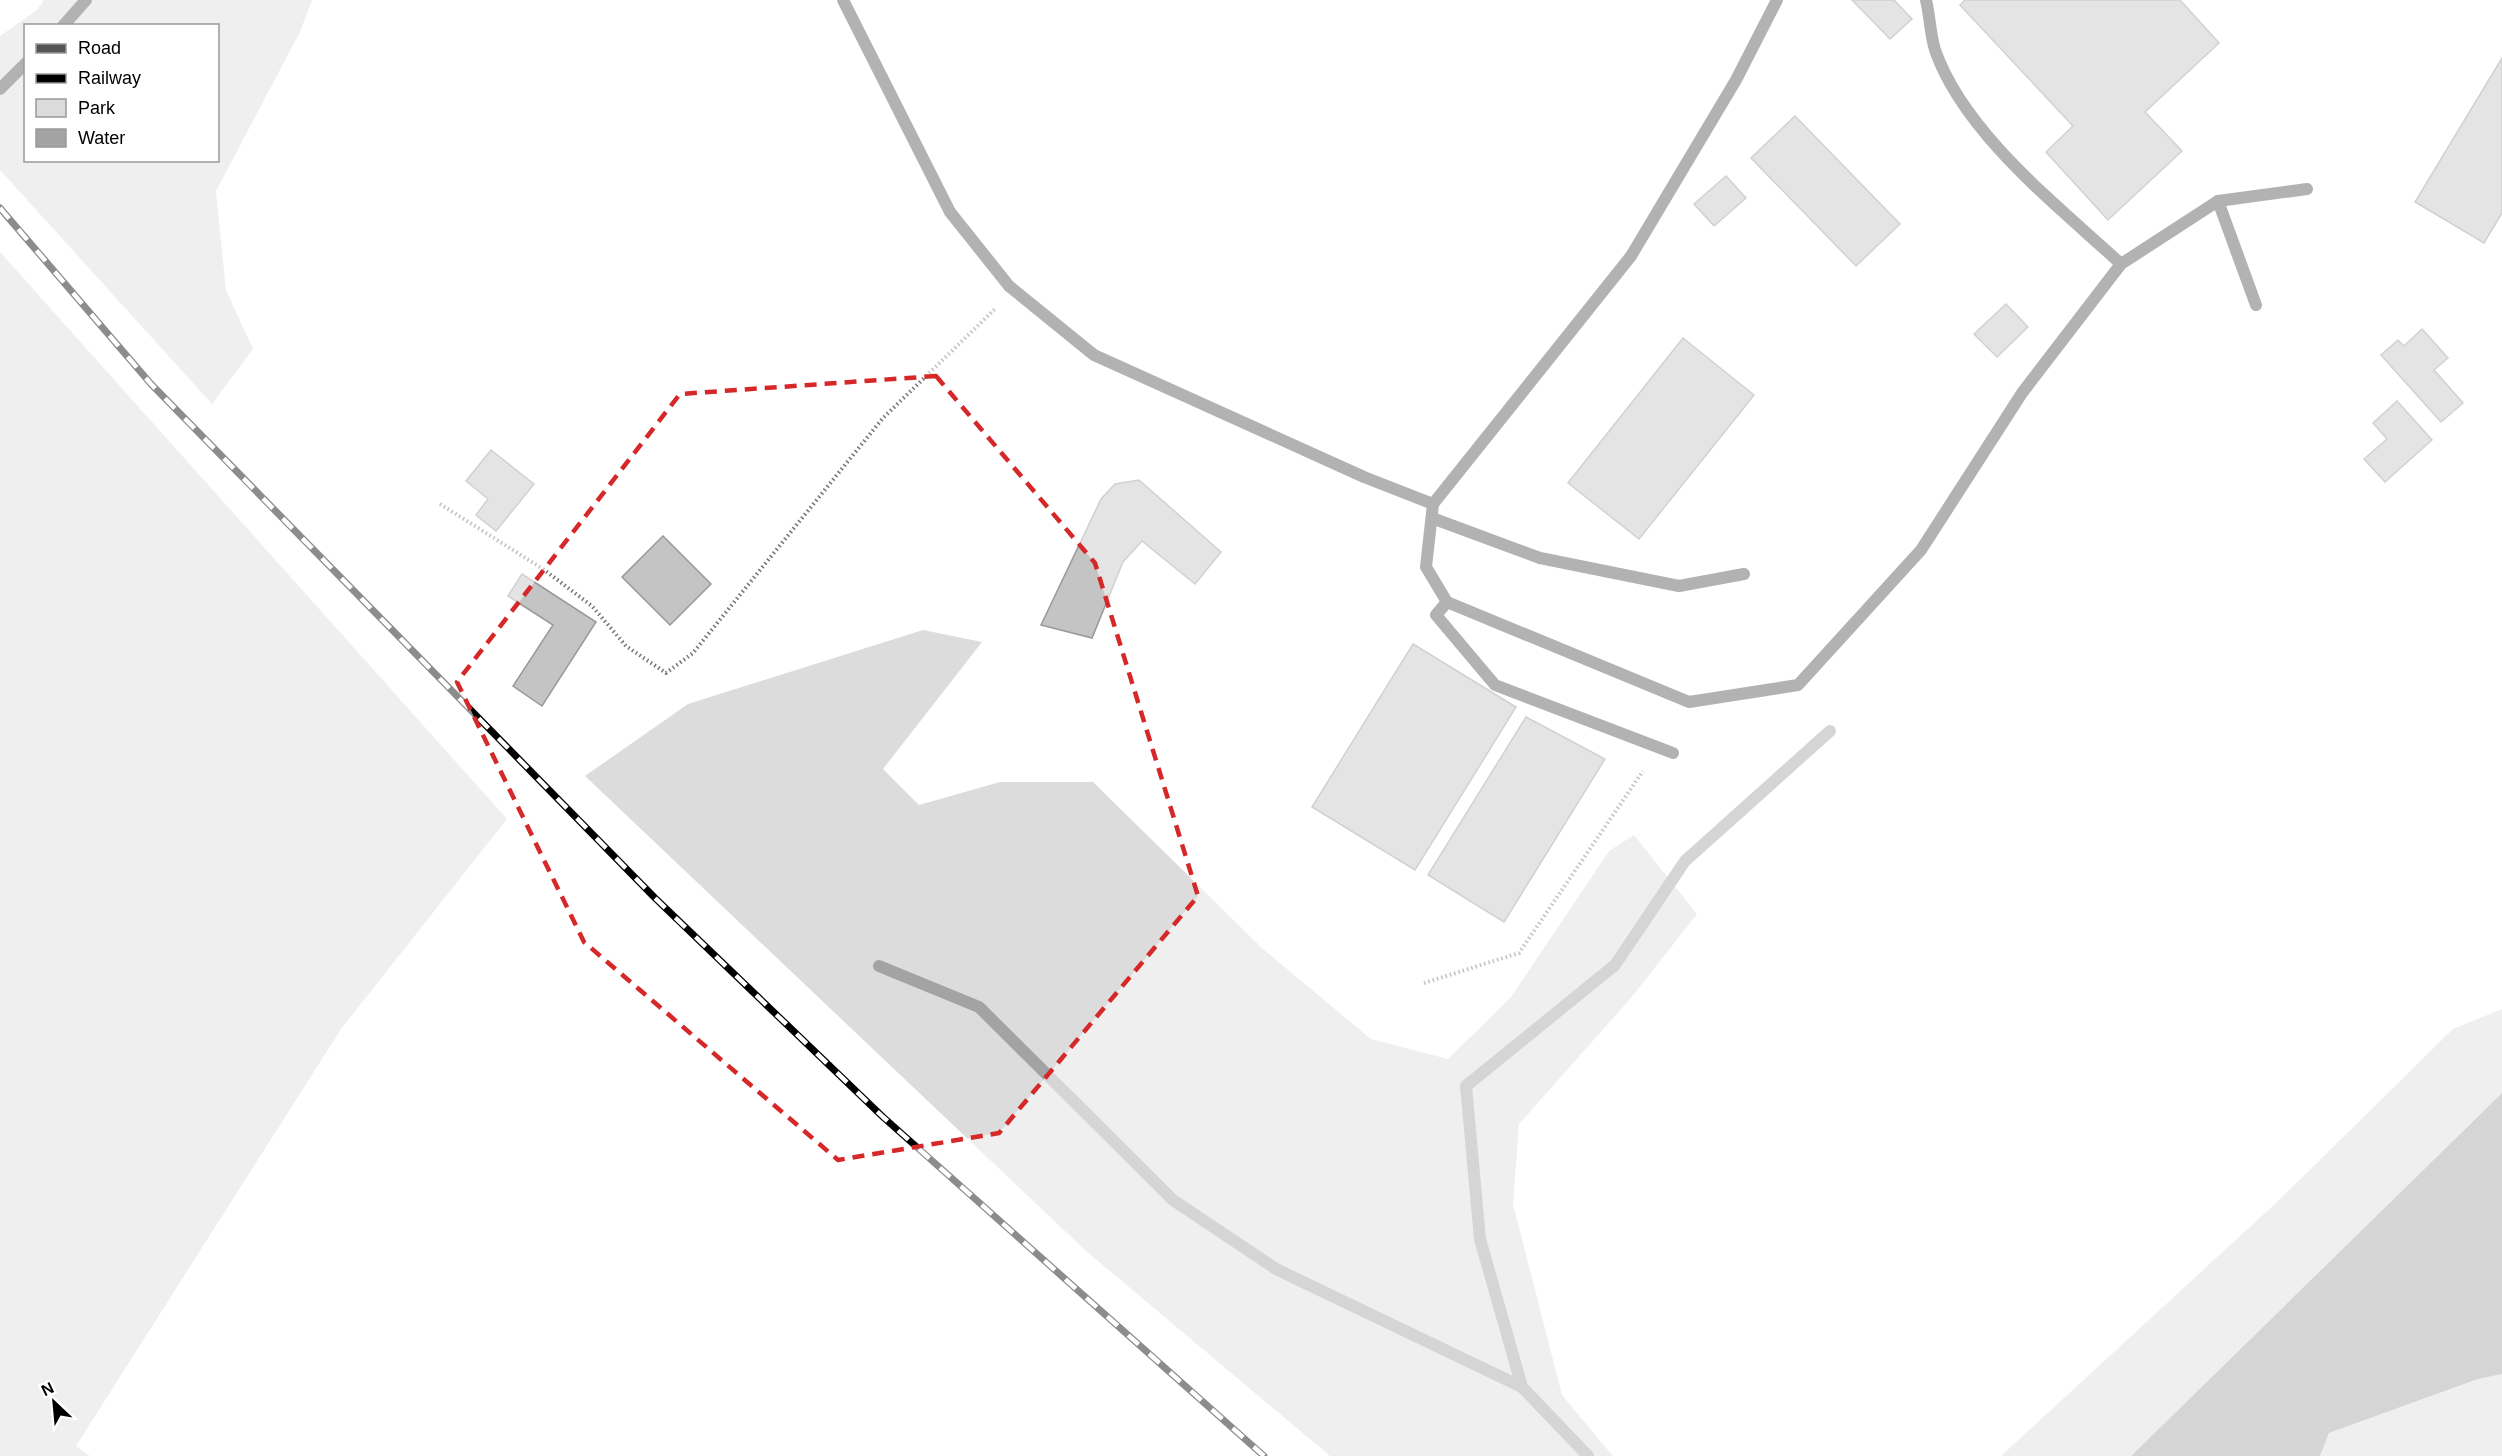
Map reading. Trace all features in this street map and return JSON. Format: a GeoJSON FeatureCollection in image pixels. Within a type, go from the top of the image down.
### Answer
{"type":"FeatureCollection","features":[{"type":"Feature","properties":{"kind":"street"},"geometry":{"type":"LineString","coordinates":[[65,24],[86,0]]}},
{"type":"Feature","properties":{"kind":"street"},"geometry":{"type":"LineString","coordinates":[[843,0],[950,212],[1009,286],[1094,355],[1364,477],[1433,504]]}},
{"type":"Feature","properties":{"kind":"street"},"geometry":{"type":"LineString","coordinates":[[1778,0],[1736,80],[1631,256],[1433,504],[1426,567],[1447,602],[1689,702],[1798,685],[1921,550],[2022,393],[2121,264],[2218,201],[2307,189]]}},
{"type":"Feature","properties":{"kind":"street"},"geometry":{"type":"LineString","coordinates":[[1926,0],[1935,48],[1964,105],[2002,153],[2121,264]]}},
{"type":"Feature","properties":{"kind":"street"},"geometry":{"type":"LineString","coordinates":[[0,89],[24,65]]}},
{"type":"Feature","properties":{"kind":"street"},"geometry":{"type":"LineString","coordinates":[[2218,201],[2256,305]]}},
{"type":"Feature","properties":{"kind":"street"},"geometry":{"type":"LineString","coordinates":[[1432,518],[1540,558],[1679,586],[1744,574]]}},
{"type":"Feature","properties":{"kind":"street"},"geometry":{"type":"LineString","coordinates":[[1447,602],[1436,615],[1495,685],[1673,753]]}},
{"type":"Feature","properties":{"kind":"path"},"geometry":{"type":"LineString","coordinates":[[440,504],[543,569],[592,606],[626,646],[666,673],[693,653],[883,418],[994,310],[1009,286]]}},
{"type":"Feature","properties":{"kind":"path"},"geometry":{"type":"LineString","coordinates":[[1424,983],[1519,953],[1651,759],[1673,753]]}},
{"type":"Feature","properties":{"kind":"highlighted area"},"geometry":{"type":"Polygon","coordinates":[[[936,376],[1095,563],[1198,896],[999,1133],[838,1160],[584,942],[457,682],[680,394],[936,376]]]}},
{"type":"Feature","properties":{"kind":"green space"},"geometry":{"type":"Polygon","coordinates":[[[44,0],[312,0],[300,32],[216,191],[226,290],[253,349],[212,404],[0,170],[0,36],[37,10],[44,0]]]}},
{"type":"Feature","properties":{"kind":"green space"},"geometry":{"type":"Polygon","coordinates":[[[0,252],[507,819],[341,1029],[76,1446],[90,1456],[0,1456],[0,252]]]}},
{"type":"Feature","properties":{"kind":"green space"},"geometry":{"type":"Polygon","coordinates":[[[923,630],[982,642],[883,769],[919,805],[1000,782],[1093,782],[1262,948],[1371,1039],[1448,1059],[1511,997],[1609,851],[1634,835],[1697,914],[1631,998],[1519,1124],[1513,1204],[1562,1395],[1613,1456],[1330,1456],[1086,1251],[585,776],[688,704],[923,630]]]}},
{"type":"Feature","properties":{"kind":"green space"},"geometry":{"type":"Polygon","coordinates":[[[2502,1009],[2502,1093],[2131,1456],[2001,1456],[2278,1201],[2453,1029],[2502,1009]]]}},
{"type":"Feature","properties":{"kind":"green space"},"geometry":{"type":"Polygon","coordinates":[[[2502,1374],[2502,1456],[2320,1456],[2329,1433],[2478,1379],[2502,1374]]]}},
{"type":"Feature","properties":{"kind":"water"},"geometry":{"type":"Polygon","coordinates":[[[2502,1093],[2502,1374],[2478,1379],[2329,1433],[2320,1456],[2131,1456],[2502,1093]]]}},
{"type":"Feature","properties":{"kind":"building"},"geometry":{"type":"Polygon","coordinates":[[[1852,0],[1894,0],[1912,19],[1890,39],[1852,0]]]}},
{"type":"Feature","properties":{"kind":"building"},"geometry":{"type":"Polygon","coordinates":[[[1965,0],[2180,0],[2219,43],[2145,112],[2182,151],[2108,220],[2046,152],[2073,126],[1960,5],[1965,0]]]}},
{"type":"Feature","properties":{"kind":"building"},"geometry":{"type":"Polygon","coordinates":[[[2502,58],[2502,213],[2484,243],[2415,202],[2502,58]]]}},
{"type":"Feature","properties":{"kind":"building"},"geometry":{"type":"Polygon","coordinates":[[[1795,116],[1900,224],[1856,266],[1751,158],[1795,116]]]}},
{"type":"Feature","properties":{"kind":"building"},"geometry":{"type":"Polygon","coordinates":[[[1726,176],[1746,198],[1714,226],[1694,204],[1726,176]]]}},
{"type":"Feature","properties":{"kind":"building"},"geometry":{"type":"Polygon","coordinates":[[[2006,304],[2028,327],[1997,357],[1974,334],[2006,304]]]}},
{"type":"Feature","properties":{"kind":"building"},"geometry":{"type":"Polygon","coordinates":[[[2422,329],[2448,358],[2434,370],[2463,403],[2441,422],[2381,355],[2398,340],[2404,346],[2422,329]]]}},
{"type":"Feature","properties":{"kind":"building"},"geometry":{"type":"Polygon","coordinates":[[[1683,338],[1754,395],[1639,539],[1568,483],[1683,338]]]}},
{"type":"Feature","properties":{"kind":"building"},"geometry":{"type":"Polygon","coordinates":[[[2397,401],[2432,440],[2385,482],[2364,459],[2387,439],[2373,423],[2397,401]]]}},
{"type":"Feature","properties":{"kind":"building"},"geometry":{"type":"Polygon","coordinates":[[[491,450],[534,484],[496,531],[476,515],[488,499],[466,481],[491,450]]]}},
{"type":"Feature","properties":{"kind":"building"},"geometry":{"type":"Polygon","coordinates":[[[1139,480],[1221,552],[1195,584],[1142,541],[1123,562],[1092,638],[1041,625],[1101,499],[1115,484],[1139,480]]]}},
{"type":"Feature","properties":{"kind":"building"},"geometry":{"type":"Polygon","coordinates":[[[663,536],[711,584],[670,625],[622,577],[663,536]]]}},
{"type":"Feature","properties":{"kind":"building"},"geometry":{"type":"Polygon","coordinates":[[[522,574],[596,622],[542,706],[513,686],[553,625],[508,596],[522,574]]]}},
{"type":"Feature","properties":{"kind":"building"},"geometry":{"type":"Polygon","coordinates":[[[1413,644],[1516,707],[1415,870],[1312,807],[1413,644]]]}},
{"type":"Feature","properties":{"kind":"building"},"geometry":{"type":"Polygon","coordinates":[[[1526,717],[1605,759],[1504,922],[1428,875],[1526,717]]]}},
{"type":"Feature","properties":{"kind":"waterway"},"geometry":{"type":"LineString","coordinates":[[1588,1456],[1522,1387],[1480,1239],[1466,1086],[1615,965],[1685,861],[1830,731]]}},
{"type":"Feature","properties":{"kind":"waterway"},"geometry":{"type":"LineString","coordinates":[[879,966],[979,1007],[1173,1200],[1276,1269],[1522,1387]]}},
{"type":"Feature","properties":{"kind":"railway"},"geometry":{"type":"LineString","coordinates":[[0,208],[151,384],[655,898],[883,1117],[1264,1456]]}}]}
